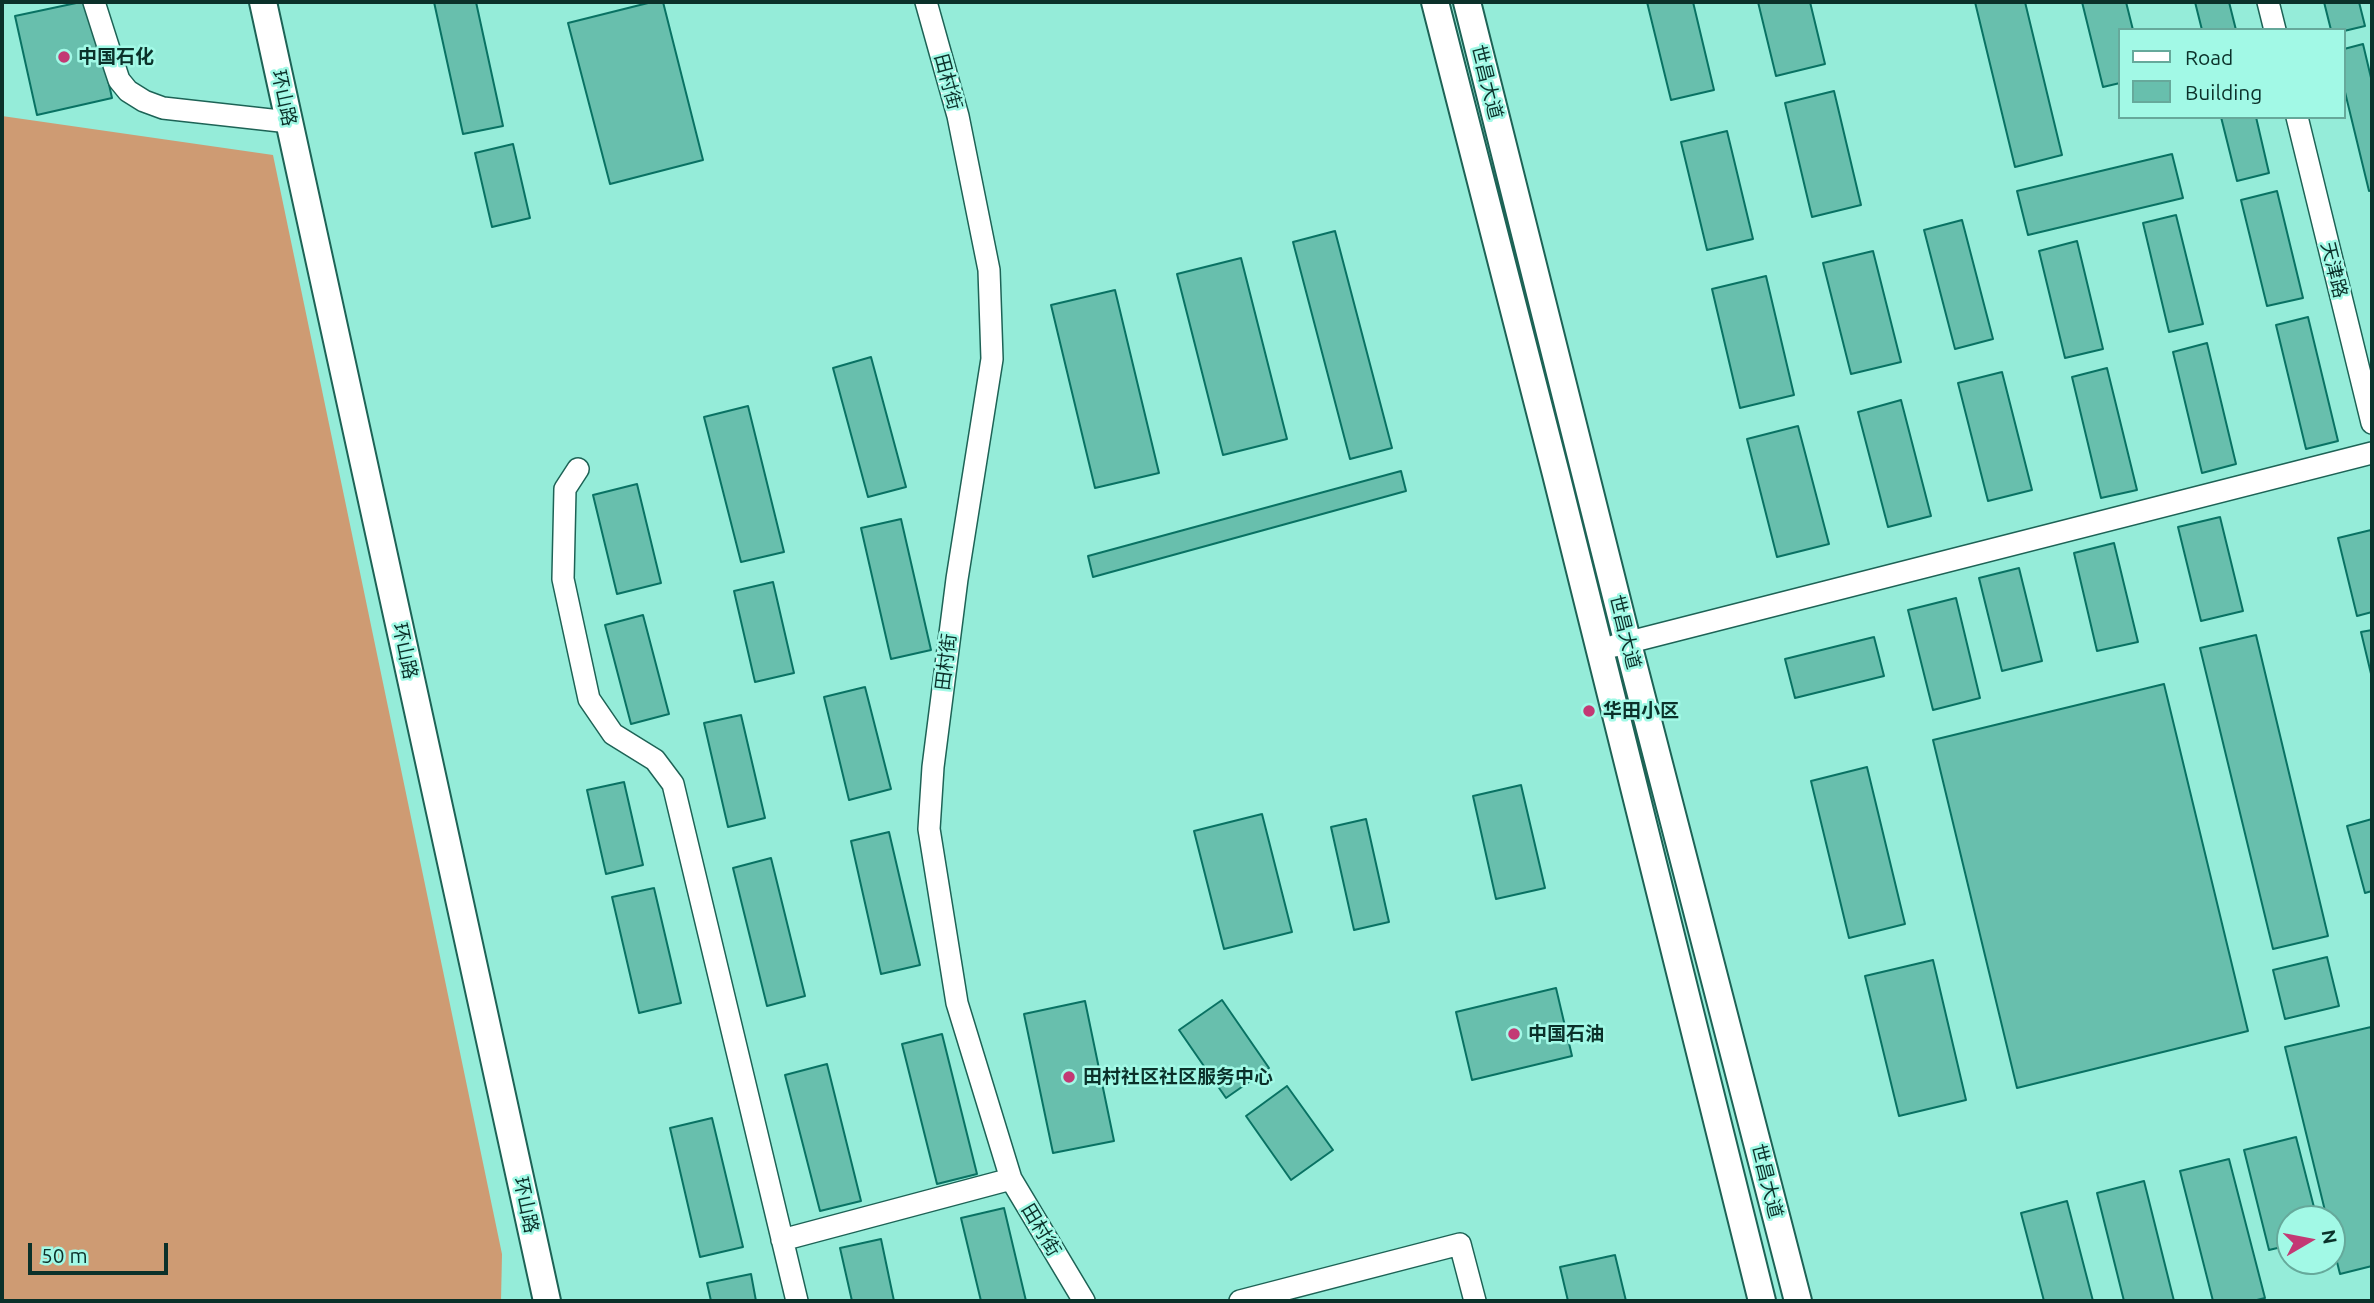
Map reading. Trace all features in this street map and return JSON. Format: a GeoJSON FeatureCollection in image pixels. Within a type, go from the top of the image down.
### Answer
{"type":"FeatureCollection","features":[{"type":"Feature","properties":{"kind":"main road","name":"世昌大道"},"geometry":{"type":"LineString","coordinates":[[1435,2],[1762,1301]]}},
{"type":"Feature","properties":{"kind":"main road","name":"世昌大道"},"geometry":{"type":"LineString","coordinates":[[1467,2],[1628,644],[1798,1301]]}},
{"type":"Feature","properties":{"kind":"main road","name":"环山路"},"geometry":{"type":"LineString","coordinates":[[266,8],[547,1301]]}},
{"type":"Feature","properties":{"kind":"street"},"geometry":{"type":"LineString","coordinates":[[94,2],[114,68],[128,91],[163,108],[289,122]]}},
{"type":"Feature","properties":{"kind":"street","name":"田村街"},"geometry":{"type":"LineString","coordinates":[[926,2],[958,116],[989,270],[992,359],[957,579],[933,767],[929,829],[957,1003],[1011,1179],[1084,1301]]}},
{"type":"Feature","properties":{"kind":"street"},"geometry":{"type":"LineString","coordinates":[[2268,2],[2274,28]]}},
{"type":"Feature","properties":{"kind":"street","name":"天津路"},"geometry":{"type":"LineString","coordinates":[[2297,119],[2372,423]]}},
{"type":"Feature","properties":{"kind":"street"},"geometry":{"type":"LineString","coordinates":[[1598,649],[1628,644],[2372,453]]}},
{"type":"Feature","properties":{"kind":"street"},"geometry":{"type":"LineString","coordinates":[[578,469],[565,489],[563,579],[589,699],[613,734],[655,760],[673,784],[797,1301]]}},
{"type":"Feature","properties":{"kind":"street"},"geometry":{"type":"LineString","coordinates":[[782,1240],[1011,1179]]}},
{"type":"Feature","properties":{"kind":"street"},"geometry":{"type":"LineString","coordinates":[[1240,1301],[1460,1244],[1475,1301]]}},
{"type":"Feature","properties":{"kind":"shaded area"},"geometry":{"type":"Polygon","coordinates":[[[2,116],[273,155],[502,1254],[501,1301],[2,1301],[2,116]]]}},
{"type":"Feature","properties":{"kind":"building","name":"中国石化"},"geometry":{"type":"Polygon","coordinates":[[[91,2],[112,98],[37,115],[15,16],[91,2]]]}},
{"type":"Feature","properties":{"kind":"building"},"geometry":{"type":"Polygon","coordinates":[[[434,2],[476,2],[503,126],[463,134],[434,2]]]}},
{"type":"Feature","properties":{"kind":"building"},"geometry":{"type":"Polygon","coordinates":[[[652,2],[663,2],[703,160],[610,184],[568,23],[652,2]]]}},
{"type":"Feature","properties":{"kind":"building"},"geometry":{"type":"Polygon","coordinates":[[[1647,2],[1693,2],[1714,90],[1671,100],[1647,2]]]}},
{"type":"Feature","properties":{"kind":"building"},"geometry":{"type":"Polygon","coordinates":[[[1758,2],[1810,2],[1825,64],[1776,76],[1758,2]]]}},
{"type":"Feature","properties":{"kind":"building"},"geometry":{"type":"Polygon","coordinates":[[[1975,2],[2025,2],[2062,155],[2015,167],[1975,2]]]}},
{"type":"Feature","properties":{"kind":"building"},"geometry":{"type":"Polygon","coordinates":[[[2082,2],[2126,2],[2132,28],[2118,28],[2118,83],[2103,87],[2082,2]]]}},
{"type":"Feature","properties":{"kind":"building"},"geometry":{"type":"Polygon","coordinates":[[[2195,2],[2229,2],[2236,28],[2202,28],[2195,2]]]}},
{"type":"Feature","properties":{"kind":"building"},"geometry":{"type":"Polygon","coordinates":[[[2324,2],[2359,2],[2365,26],[2346,31],[2346,28],[2330,28],[2324,2]]]}},
{"type":"Feature","properties":{"kind":"building"},"geometry":{"type":"Polygon","coordinates":[[[2363,44],[2372,82],[2372,190],[2369,191],[2346,96],[2346,48],[2363,44]]]}},
{"type":"Feature","properties":{"kind":"building"},"geometry":{"type":"Polygon","coordinates":[[[1834,91],[1861,205],[1812,217],[1785,103],[1834,91]]]}},
{"type":"Feature","properties":{"kind":"building"},"geometry":{"type":"Polygon","coordinates":[[[2222,119],[2256,119],[2269,173],[2237,181],[2222,119]]]}},
{"type":"Feature","properties":{"kind":"building"},"geometry":{"type":"Polygon","coordinates":[[[1727,131],[1753,239],[1707,250],[1681,142],[1727,131]]]}},
{"type":"Feature","properties":{"kind":"building"},"geometry":{"type":"Polygon","coordinates":[[[513,144],[530,218],[492,227],[475,153],[513,144]]]}},
{"type":"Feature","properties":{"kind":"building"},"geometry":{"type":"Polygon","coordinates":[[[2172,154],[2183,198],[2028,235],[2017,191],[2172,154]]]}},
{"type":"Feature","properties":{"kind":"building"},"geometry":{"type":"Polygon","coordinates":[[[2277,191],[2303,298],[2267,306],[2241,200],[2277,191]]]}},
{"type":"Feature","properties":{"kind":"building"},"geometry":{"type":"Polygon","coordinates":[[[2176,215],[2203,324],[2169,332],[2143,223],[2176,215]]]}},
{"type":"Feature","properties":{"kind":"building"},"geometry":{"type":"Polygon","coordinates":[[[1962,220],[1993,339],[1955,349],[1924,230],[1962,220]]]}},
{"type":"Feature","properties":{"kind":"building"},"geometry":{"type":"Polygon","coordinates":[[[1335,231],[1392,448],[1350,459],[1293,242],[1335,231]]]}},
{"type":"Feature","properties":{"kind":"building"},"geometry":{"type":"Polygon","coordinates":[[[2077,241],[2103,349],[2065,358],[2039,251],[2077,241]]]}},
{"type":"Feature","properties":{"kind":"building"},"geometry":{"type":"Polygon","coordinates":[[[1873,251],[1901,362],[1851,374],[1823,263],[1873,251]]]}},
{"type":"Feature","properties":{"kind":"building"},"geometry":{"type":"Polygon","coordinates":[[[1241,258],[1287,439],[1223,455],[1177,274],[1241,258]]]}},
{"type":"Feature","properties":{"kind":"building"},"geometry":{"type":"Polygon","coordinates":[[[1766,276],[1794,395],[1740,408],[1712,289],[1766,276]]]}},
{"type":"Feature","properties":{"kind":"building"},"geometry":{"type":"Polygon","coordinates":[[[1115,290],[1159,473],[1095,488],[1051,305],[1115,290]]]}},
{"type":"Feature","properties":{"kind":"building"},"geometry":{"type":"Polygon","coordinates":[[[2308,317],[2338,441],[2306,449],[2276,325],[2308,317]]]}},
{"type":"Feature","properties":{"kind":"building"},"geometry":{"type":"Polygon","coordinates":[[[2207,343],[2236,464],[2202,473],[2173,352],[2207,343]]]}},
{"type":"Feature","properties":{"kind":"building"},"geometry":{"type":"Polygon","coordinates":[[[871,357],[906,487],[868,497],[833,368],[871,357]]]}},
{"type":"Feature","properties":{"kind":"building"},"geometry":{"type":"Polygon","coordinates":[[[2107,368],[2137,490],[2101,498],[2072,377],[2107,368]]]}},
{"type":"Feature","properties":{"kind":"building"},"geometry":{"type":"Polygon","coordinates":[[[2002,372],[2032,490],[1988,501],[1958,383],[2002,372]]]}},
{"type":"Feature","properties":{"kind":"building"},"geometry":{"type":"Polygon","coordinates":[[[1901,400],[1931,516],[1888,527],[1858,412],[1901,400]]]}},
{"type":"Feature","properties":{"kind":"building"},"geometry":{"type":"Polygon","coordinates":[[[748,406],[784,552],[741,562],[704,417],[748,406]]]}},
{"type":"Feature","properties":{"kind":"building"},"geometry":{"type":"Polygon","coordinates":[[[1798,426],[1829,544],[1777,557],[1747,439],[1798,426]]]}},
{"type":"Feature","properties":{"kind":"building"},"geometry":{"type":"Polygon","coordinates":[[[1401,471],[1406,491],[1093,577],[1088,556],[1401,471]]]}},
{"type":"Feature","properties":{"kind":"building"},"geometry":{"type":"Polygon","coordinates":[[[637,484],[661,583],[617,594],[593,495],[637,484]]]}},
{"type":"Feature","properties":{"kind":"building"},"geometry":{"type":"Polygon","coordinates":[[[2220,517],[2243,611],[2201,621],[2178,527],[2220,517]]]}},
{"type":"Feature","properties":{"kind":"building"},"geometry":{"type":"Polygon","coordinates":[[[901,519],[931,650],[891,659],[861,528],[901,519]]]}},
{"type":"Feature","properties":{"kind":"building"},"geometry":{"type":"Polygon","coordinates":[[[2371,530],[2372,612],[2357,616],[2338,538],[2371,530]]]}},
{"type":"Feature","properties":{"kind":"building"},"geometry":{"type":"Polygon","coordinates":[[[2114,543],[2138,642],[2097,651],[2074,553],[2114,543]]]}},
{"type":"Feature","properties":{"kind":"building"},"geometry":{"type":"Polygon","coordinates":[[[2019,568],[2042,661],[2002,671],[1979,578],[2019,568]]]}},
{"type":"Feature","properties":{"kind":"building"},"geometry":{"type":"Polygon","coordinates":[[[773,582],[794,673],[755,682],[734,591],[773,582]]]}},
{"type":"Feature","properties":{"kind":"building"},"geometry":{"type":"Polygon","coordinates":[[[1956,598],[1980,698],[1933,710],[1908,610],[1956,598]]]}},
{"type":"Feature","properties":{"kind":"building"},"geometry":{"type":"Polygon","coordinates":[[[643,615],[669,714],[631,724],[605,625],[643,615]]]}},
{"type":"Feature","properties":{"kind":"building"},"geometry":{"type":"Polygon","coordinates":[[[2372,630],[2372,678],[2361,632],[2372,630]]]}},
{"type":"Feature","properties":{"kind":"building"},"geometry":{"type":"Polygon","coordinates":[[[2256,635],[2328,936],[2273,949],[2200,648],[2256,635]]]}},
{"type":"Feature","properties":{"kind":"building"},"geometry":{"type":"Polygon","coordinates":[[[1874,637],[1884,676],[1795,698],[1785,659],[1874,637]]]}},
{"type":"Feature","properties":{"kind":"building"},"geometry":{"type":"Polygon","coordinates":[[[2164,684],[2248,1031],[2017,1088],[1933,740],[2164,684]]]}},
{"type":"Feature","properties":{"kind":"building"},"geometry":{"type":"Polygon","coordinates":[[[865,687],[891,789],[849,800],[824,697],[865,687]]]}},
{"type":"Feature","properties":{"kind":"building"},"geometry":{"type":"Polygon","coordinates":[[[741,715],[765,818],[728,827],[704,723],[741,715]]]}},
{"type":"Feature","properties":{"kind":"building"},"geometry":{"type":"Polygon","coordinates":[[[1867,767],[1905,924],[1849,938],[1811,781],[1867,767]]]}},
{"type":"Feature","properties":{"kind":"building"},"geometry":{"type":"Polygon","coordinates":[[[624,782],[643,865],[606,874],[587,790],[624,782]]]}},
{"type":"Feature","properties":{"kind":"building"},"geometry":{"type":"Polygon","coordinates":[[[1521,785],[1545,888],[1496,899],[1473,796],[1521,785]]]}},
{"type":"Feature","properties":{"kind":"building"},"geometry":{"type":"Polygon","coordinates":[[[1262,814],[1292,932],[1224,949],[1194,831],[1262,814]]]}},
{"type":"Feature","properties":{"kind":"building"},"geometry":{"type":"Polygon","coordinates":[[[1366,819],[1389,922],[1354,930],[1331,827],[1366,819]]]}},
{"type":"Feature","properties":{"kind":"building"},"geometry":{"type":"Polygon","coordinates":[[[2372,819],[2372,891],[2365,893],[2347,826],[2372,819]]]}},
{"type":"Feature","properties":{"kind":"building"},"geometry":{"type":"Polygon","coordinates":[[[889,832],[920,965],[881,974],[851,841],[889,832]]]}},
{"type":"Feature","properties":{"kind":"building"},"geometry":{"type":"Polygon","coordinates":[[[771,858],[805,996],[767,1006],[733,868],[771,858]]]}},
{"type":"Feature","properties":{"kind":"building"},"geometry":{"type":"Polygon","coordinates":[[[654,888],[681,1003],[639,1013],[612,897],[654,888]]]}},
{"type":"Feature","properties":{"kind":"building"},"geometry":{"type":"Polygon","coordinates":[[[2327,957],[2339,1006],[2285,1019],[2273,970],[2327,957]]]}},
{"type":"Feature","properties":{"kind":"building"},"geometry":{"type":"Polygon","coordinates":[[[1933,960],[1966,1100],[1899,1116],[1865,976],[1933,960]]]}},
{"type":"Feature","properties":{"kind":"building","name":"中国石油"},"geometry":{"type":"Polygon","coordinates":[[[1556,988],[1572,1056],[1472,1080],[1456,1012],[1556,988]]]}},
{"type":"Feature","properties":{"kind":"building"},"geometry":{"type":"Polygon","coordinates":[[[1222,1000],[1269,1068],[1226,1098],[1179,1030],[1222,1000]]]}},
{"type":"Feature","properties":{"kind":"building","name":"田村社区社区服务中心"},"geometry":{"type":"Polygon","coordinates":[[[1085,1001],[1114,1141],[1053,1153],[1024,1014],[1085,1001]]]}},
{"type":"Feature","properties":{"kind":"building"},"geometry":{"type":"Polygon","coordinates":[[[2371,1027],[2372,1266],[2346,1272],[2346,1205],[2324,1205],[2285,1047],[2371,1027]]]}},
{"type":"Feature","properties":{"kind":"building"},"geometry":{"type":"Polygon","coordinates":[[[942,1034],[977,1174],[937,1184],[902,1044],[942,1034]]]}},
{"type":"Feature","properties":{"kind":"building"},"geometry":{"type":"Polygon","coordinates":[[[827,1064],[861,1201],[820,1211],[785,1075],[827,1064]]]}},
{"type":"Feature","properties":{"kind":"building"},"geometry":{"type":"Polygon","coordinates":[[[1287,1086],[1333,1150],[1291,1180],[1246,1116],[1287,1086]]]}},
{"type":"Feature","properties":{"kind":"building"},"geometry":{"type":"Polygon","coordinates":[[[712,1118],[743,1247],[700,1257],[670,1128],[712,1118]]]}},
{"type":"Feature","properties":{"kind":"building"},"geometry":{"type":"Polygon","coordinates":[[[2296,1137],[2313,1205],[2276,1205],[2276,1248],[2269,1250],[2244,1150],[2296,1137]]]}},
{"type":"Feature","properties":{"kind":"building"},"geometry":{"type":"Polygon","coordinates":[[[2229,1159],[2265,1298],[2253,1301],[2213,1301],[2180,1171],[2229,1159]]]}},
{"type":"Feature","properties":{"kind":"building"},"geometry":{"type":"Polygon","coordinates":[[[2144,1181],[2174,1301],[2124,1301],[2097,1193],[2144,1181]]]}},
{"type":"Feature","properties":{"kind":"building"},"geometry":{"type":"Polygon","coordinates":[[[2067,1201],[2093,1301],[2044,1301],[2021,1213],[2067,1201]]]}},
{"type":"Feature","properties":{"kind":"building"},"geometry":{"type":"Polygon","coordinates":[[[1004,1208],[1026,1301],[981,1301],[961,1218],[1004,1208]]]}},
{"type":"Feature","properties":{"kind":"building"},"geometry":{"type":"Polygon","coordinates":[[[881,1239],[894,1301],[852,1301],[840,1248],[881,1239]]]}},
{"type":"Feature","properties":{"kind":"building"},"geometry":{"type":"Polygon","coordinates":[[[1615,1255],[1626,1301],[1568,1301],[1560,1267],[1615,1255]]]}},
{"type":"Feature","properties":{"kind":"building"},"geometry":{"type":"Polygon","coordinates":[[[751,1274],[756,1301],[711,1301],[707,1283],[751,1274]]]}},
{"type":"Feature","properties":{"kind":"place","name":"中国石化"},"geometry":{"type":"Point","coordinates":[64,57]}},
{"type":"Feature","properties":{"kind":"place","name":"华田小区"},"geometry":{"type":"Point","coordinates":[1589,711]}},
{"type":"Feature","properties":{"kind":"place","name":"中国石油"},"geometry":{"type":"Point","coordinates":[1514,1034]}},
{"type":"Feature","properties":{"kind":"place","name":"田村社区社区服务中心"},"geometry":{"type":"Point","coordinates":[1069,1077]}}]}
